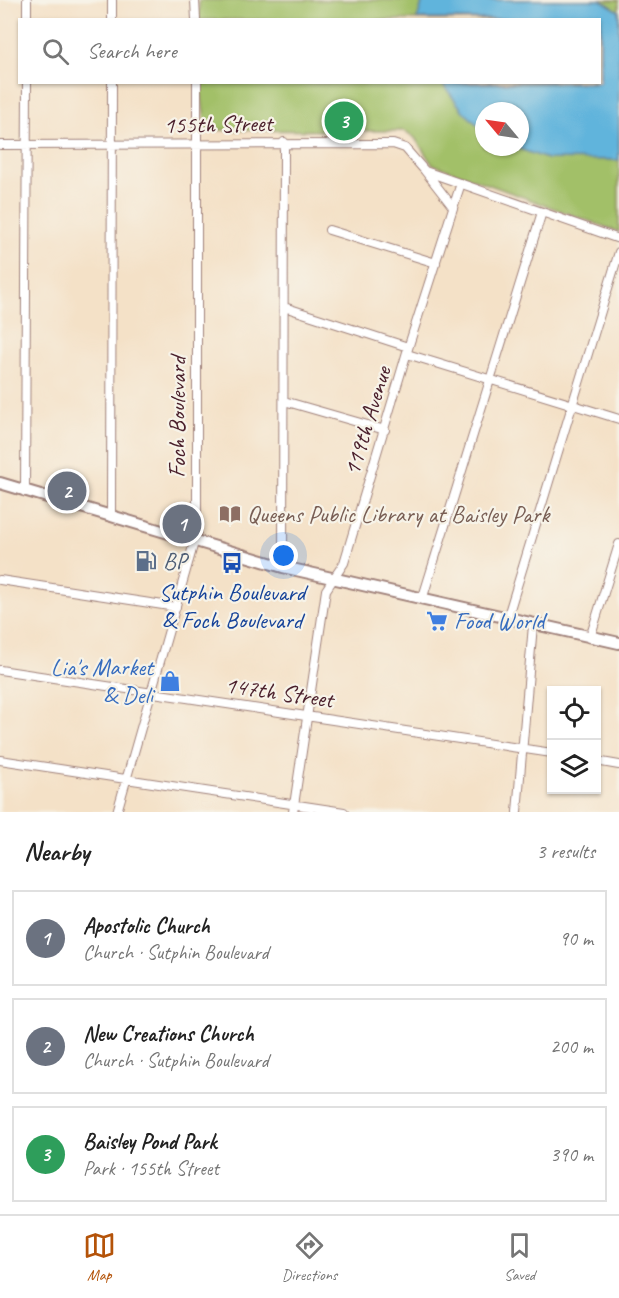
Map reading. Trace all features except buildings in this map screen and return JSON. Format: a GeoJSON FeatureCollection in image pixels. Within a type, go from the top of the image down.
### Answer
{"type":"FeatureCollection","features":[{"type":"Feature","properties":{"kind":"main road"},"geometry":{"type":"LineString","coordinates":[[0,483],[283,567],[619,643]]}},
{"type":"Feature","properties":{"kind":"street"},"geometry":{"type":"LineString","coordinates":[[27,0],[27,18]]}},
{"type":"Feature","properties":{"kind":"street"},"geometry":{"type":"LineString","coordinates":[[112,0],[112,18]]}},
{"type":"Feature","properties":{"kind":"street"},"geometry":{"type":"LineString","coordinates":[[195,0],[196,18]]}},
{"type":"Feature","properties":{"kind":"street"},"geometry":{"type":"LineString","coordinates":[[25,492],[27,84]]}},
{"type":"Feature","properties":{"kind":"street"},"geometry":{"type":"LineString","coordinates":[[111,517],[112,84]]}},
{"type":"Feature","properties":{"kind":"street","name":"Foch Boulevard"},"geometry":{"type":"LineString","coordinates":[[117,812],[176,607],[197,520],[197,84]]}},
{"type":"Feature","properties":{"kind":"street"},"geometry":{"type":"LineString","coordinates":[[283,567],[284,142]]}},
{"type":"Feature","properties":{"kind":"street","name":"155th Street"},"geometry":{"type":"LineString","coordinates":[[0,145],[284,142],[393,144],[405,148],[453,207]]}},
{"type":"Feature","properties":{"kind":"street"},"geometry":{"type":"LineString","coordinates":[[425,171],[619,239]]}},
{"type":"Feature","properties":{"kind":"street","name":"119th Avenue"},"geometry":{"type":"LineString","coordinates":[[294,808],[326,590],[344,563],[461,183]]}},
{"type":"Feature","properties":{"kind":"street"},"geometry":{"type":"LineString","coordinates":[[422,600],[542,212]]}},
{"type":"Feature","properties":{"kind":"street"},"geometry":{"type":"LineString","coordinates":[[329,230],[436,263]]}},
{"type":"Feature","properties":{"kind":"street"},"geometry":{"type":"LineString","coordinates":[[507,619],[619,252]]}},
{"type":"Feature","properties":{"kind":"street"},"geometry":{"type":"LineString","coordinates":[[284,307],[490,380],[619,419]]}},
{"type":"Feature","properties":{"kind":"street"},"geometry":{"type":"LineString","coordinates":[[284,401],[385,430]]}},
{"type":"Feature","properties":{"kind":"street"},"geometry":{"type":"LineString","coordinates":[[590,638],[619,544]]}},
{"type":"Feature","properties":{"kind":"street"},"geometry":{"type":"LineString","coordinates":[[0,580],[176,607]]}},
{"type":"Feature","properties":{"kind":"street"},"geometry":{"type":"LineString","coordinates":[[517,812],[533,625]]}},
{"type":"Feature","properties":{"kind":"street","name":"147th Street"},"geometry":{"type":"LineString","coordinates":[[0,670],[547,752]]}},
{"type":"Feature","properties":{"kind":"street"},"geometry":{"type":"LineString","coordinates":[[0,760],[294,808],[344,812]]}},
{"type":"Feature","properties":{"kind":"street"},"geometry":{"type":"LineString","coordinates":[[601,762],[619,765]]}},
{"type":"Feature","properties":{"kind":"green space"},"geometry":{"type":"Polygon","coordinates":[[[199,0],[619,0],[619,232],[432,164],[415,138],[405,131],[206,130],[200,84],[601,84],[601,18],[199,18],[199,0]]]}},
{"type":"Feature","properties":{"kind":"water"},"geometry":{"type":"Polygon","coordinates":[[[423,0],[601,0],[619,11],[619,160],[547,159],[529,152],[529,102],[475,102],[475,122],[463,111],[443,84],[601,84],[601,18],[417,18],[423,0]]]}},
{"type":"Feature","properties":{"kind":"place","name":"Baisley Pond Park"},"geometry":{"type":"Point","coordinates":[344,121]}},
{"type":"Feature","properties":{"kind":"place","name":"New Creations Church"},"geometry":{"type":"Point","coordinates":[67,491]}},
{"type":"Feature","properties":{"kind":"place","name":"Queens Public Library at Baisley Park"},"geometry":{"type":"Point","coordinates":[230,514]}},
{"type":"Feature","properties":{"kind":"place","name":"Apostolic Church"},"geometry":{"type":"Point","coordinates":[182,524]}},
{"type":"Feature","properties":{"kind":"place","name":"BP"},"geometry":{"type":"Point","coordinates":[146,561]}},
{"type":"Feature","properties":{"kind":"place","name":"Sutphin Boulevard & Foch Boulevard"},"geometry":{"type":"Point","coordinates":[232,563]}},
{"type":"Feature","properties":{"kind":"place","name":"Food World"},"geometry":{"type":"Point","coordinates":[437,621]}},
{"type":"Feature","properties":{"kind":"place","name":"Lia's Market & Deli"},"geometry":{"type":"Point","coordinates":[170,681]}}]}
